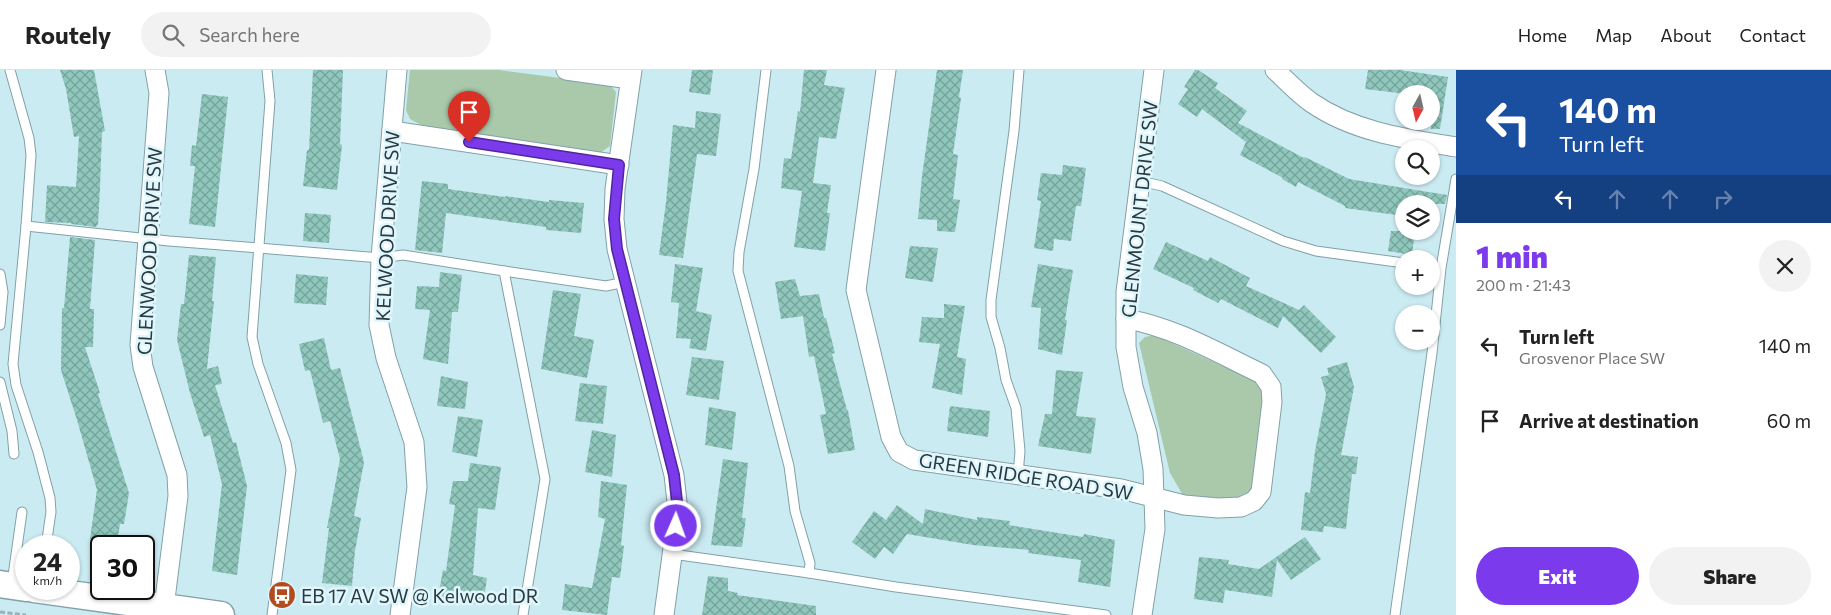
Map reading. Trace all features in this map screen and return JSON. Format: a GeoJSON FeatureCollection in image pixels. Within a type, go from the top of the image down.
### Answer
{"type":"FeatureCollection","features":[{"type":"Feature","properties":{"kind":"main road"},"geometry":{"type":"LineString","coordinates":[[80,595],[220,615]]}},
{"type":"Feature","properties":{"kind":"street","name":"GLENWOOD DRIVE SW"},"geometry":{"type":"LineString","coordinates":[[155,70],[160,93],[140,345],[143,367],[177,475],[178,496],[164,607]]}},
{"type":"Feature","properties":{"kind":"street","name":"KELWOOD DRIVE SW"},"geometry":{"type":"LineString","coordinates":[[397,70],[381,258],[379,325],[386,358],[414,442],[417,487],[400,615]]}},
{"type":"Feature","properties":{"kind":"street"},"geometry":{"type":"LineString","coordinates":[[566,70],[631,75],[614,219],[617,249],[674,475],[678,511],[664,615]]}},
{"type":"Feature","properties":{"kind":"street","name":"GREEN RIDGE ROAD SW"},"geometry":{"type":"LineString","coordinates":[[886,70],[856,290],[891,437],[899,452],[914,460],[1121,489],[1184,505],[1218,508],[1241,507],[1254,501],[1261,492],[1272,402],[1271,387],[1262,374],[1170,331],[1148,323],[1126,319]]}},
{"type":"Feature","properties":{"kind":"street","name":"GLENMOUNT DRIVE SW"},"geometry":{"type":"LineString","coordinates":[[1142,615],[1155,529],[1154,498],[1147,433],[1133,387],[1126,347],[1126,292],[1154,70]]}},
{"type":"Feature","properties":{"kind":"street"},"geometry":{"type":"LineString","coordinates":[[1275,70],[1312,104],[1349,123],[1395,137],[1456,146]]}},
{"type":"Feature","properties":{"kind":"street"},"geometry":{"type":"LineString","coordinates":[[392,131],[619,165]]}},
{"type":"Feature","properties":{"kind":"lane"},"geometry":{"type":"LineString","coordinates":[[10,70],[30,147],[26,226],[13,364],[16,384],[38,452],[50,498],[51,512],[48,535]]}},
{"type":"Feature","properties":{"kind":"lane"},"geometry":{"type":"LineString","coordinates":[[268,70],[270,101],[252,337],[258,364],[286,443],[291,470],[272,615]]}},
{"type":"Feature","properties":{"kind":"lane"},"geometry":{"type":"LineString","coordinates":[[766,70],[754,169],[739,252],[738,271],[789,466],[795,511],[810,563],[809,573]]}},
{"type":"Feature","properties":{"kind":"lane"},"geometry":{"type":"LineString","coordinates":[[1018,475],[1020,451],[1016,408],[1006,380],[992,317],[991,300],[1014,131],[1019,70]]}},
{"type":"Feature","properties":{"kind":"lane"},"geometry":{"type":"LineString","coordinates":[[1440,250],[1456,179]]}},
{"type":"Feature","properties":{"kind":"lane"},"geometry":{"type":"LineString","coordinates":[[1140,181],[1162,186],[1283,242],[1316,251],[1395,262]]}},
{"type":"Feature","properties":{"kind":"lane"},"geometry":{"type":"LineString","coordinates":[[26,226],[147,239],[381,258],[403,255],[606,286],[625,282]]}},
{"type":"Feature","properties":{"kind":"lane"},"geometry":{"type":"LineString","coordinates":[[504,271],[546,480],[523,615]]}},
{"type":"Feature","properties":{"kind":"lane"},"geometry":{"type":"LineString","coordinates":[[0,274],[3,292],[0,326]]}},
{"type":"Feature","properties":{"kind":"lane"},"geometry":{"type":"LineString","coordinates":[[1395,615],[1432,353],[1435,295]]}},
{"type":"Feature","properties":{"kind":"lane"},"geometry":{"type":"LineString","coordinates":[[0,382],[12,431],[14,454]]}},
{"type":"Feature","properties":{"kind":"lane"},"geometry":{"type":"LineString","coordinates":[[22,512],[23,535]]}},
{"type":"Feature","properties":{"kind":"lane"},"geometry":{"type":"LineString","coordinates":[[672,554],[896,587],[1106,615]]}},
{"type":"Feature","properties":{"kind":"path"},"geometry":{"type":"LineString","coordinates":[[0,612],[26,615]]}},
{"type":"Feature","properties":{"kind":"green space"},"geometry":{"type":"Polygon","coordinates":[[[410,70],[499,70],[607,84],[616,92],[610,146],[600,153],[421,125],[410,119],[406,110],[410,70]]]}},
{"type":"Feature","properties":{"kind":"green space"},"geometry":{"type":"Polygon","coordinates":[[[1154,335],[1260,383],[1264,392],[1251,491],[1244,498],[1221,500],[1184,497],[1170,473],[1139,343],[1145,337],[1154,335]]]}},
{"type":"Feature","properties":{"kind":"building"},"geometry":{"type":"Polygon","coordinates":[[[60,70],[94,70],[105,131],[102,132],[98,225],[96,227],[71,223],[45,222],[47,185],[76,187],[79,136],[74,137],[66,89],[60,70]]]}},
{"type":"Feature","properties":{"kind":"building"},"geometry":{"type":"Polygon","coordinates":[[[313,70],[343,70],[340,144],[342,145],[337,190],[303,186],[307,150],[309,150],[313,70]]]}},
{"type":"Feature","properties":{"kind":"building"},"geometry":{"type":"Polygon","coordinates":[[[692,70],[713,70],[710,95],[689,92],[692,70]]]}},
{"type":"Feature","properties":{"kind":"building"},"geometry":{"type":"Polygon","coordinates":[[[804,70],[827,70],[824,85],[845,88],[836,139],[819,137],[813,183],[831,185],[827,213],[830,213],[825,251],[794,247],[802,191],[781,188],[784,158],[791,159],[798,111],[800,112],[804,70]]]}},
{"type":"Feature","properties":{"kind":"building"},"geometry":{"type":"Polygon","coordinates":[[[937,70],[963,70],[953,154],[958,155],[953,199],[960,200],[955,232],[937,231],[937,220],[918,219],[937,70]]]}},
{"type":"Feature","properties":{"kind":"building"},"geometry":{"type":"Polygon","coordinates":[[[1195,70],[1198,70],[1218,83],[1215,88],[1247,111],[1238,123],[1304,158],[1349,179],[1447,195],[1445,204],[1440,204],[1440,195],[1395,195],[1395,215],[1345,208],[1345,206],[1298,182],[1296,187],[1240,155],[1246,142],[1202,109],[1197,117],[1178,104],[1188,89],[1184,87],[1195,70]]]}},
{"type":"Feature","properties":{"kind":"building"},"geometry":{"type":"Polygon","coordinates":[[[1368,70],[1400,70],[1448,77],[1440,129],[1440,85],[1395,85],[1395,93],[1365,89],[1368,70]]]}},
{"type":"Feature","properties":{"kind":"building"},"geometry":{"type":"Polygon","coordinates":[[[202,94],[228,97],[215,227],[189,224],[195,166],[190,166],[192,145],[196,146],[202,94]]]}},
{"type":"Feature","properties":{"kind":"building"},"geometry":{"type":"Polygon","coordinates":[[[696,111],[721,114],[716,156],[697,154],[683,258],[659,255],[673,125],[695,128],[696,111]]]}},
{"type":"Feature","properties":{"kind":"building"},"geometry":{"type":"Polygon","coordinates":[[[1063,165],[1086,168],[1081,206],[1076,206],[1071,241],[1054,239],[1053,251],[1034,248],[1041,201],[1037,200],[1041,173],[1062,175],[1063,165]]]}},
{"type":"Feature","properties":{"kind":"building"},"geometry":{"type":"Polygon","coordinates":[[[422,181],[448,184],[448,189],[505,197],[549,202],[549,200],[584,203],[581,233],[546,230],[546,227],[446,213],[442,253],[415,250],[422,181]]]}},
{"type":"Feature","properties":{"kind":"building"},"geometry":{"type":"Polygon","coordinates":[[[305,213],[331,215],[329,243],[303,241],[305,213]]]}},
{"type":"Feature","properties":{"kind":"building"},"geometry":{"type":"Polygon","coordinates":[[[1391,231],[1395,231],[1395,240],[1414,240],[1413,250],[1388,251],[1391,231]]]}},
{"type":"Feature","properties":{"kind":"building"},"geometry":{"type":"Polygon","coordinates":[[[70,237],[95,240],[90,309],[94,309],[93,347],[85,347],[129,493],[124,524],[120,524],[118,535],[91,535],[97,490],[61,370],[62,308],[64,308],[70,237]]]}},
{"type":"Feature","properties":{"kind":"building"},"geometry":{"type":"Polygon","coordinates":[[[1166,242],[1208,261],[1210,257],[1250,278],[1246,286],[1299,310],[1304,305],[1336,337],[1321,353],[1283,316],[1278,328],[1221,299],[1218,303],[1193,290],[1194,288],[1153,269],[1166,242]]]}},
{"type":"Feature","properties":{"kind":"building"},"geometry":{"type":"Polygon","coordinates":[[[910,246],[938,248],[933,282],[905,278],[910,246]]]}},
{"type":"Feature","properties":{"kind":"building"},"geometry":{"type":"Polygon","coordinates":[[[189,255],[216,257],[212,301],[214,301],[207,369],[218,366],[222,384],[215,385],[233,443],[236,442],[247,486],[237,575],[212,571],[222,484],[210,435],[204,437],[190,393],[177,340],[181,304],[184,304],[189,255]]]}},
{"type":"Feature","properties":{"kind":"building"},"geometry":{"type":"Polygon","coordinates":[[[675,264],[703,268],[696,311],[712,315],[706,351],[689,348],[691,339],[676,338],[679,303],[671,302],[675,264]]]}},
{"type":"Feature","properties":{"kind":"building"},"geometry":{"type":"Polygon","coordinates":[[[1038,264],[1073,270],[1065,320],[1067,320],[1062,355],[1038,349],[1041,308],[1031,307],[1038,264]]]}},
{"type":"Feature","properties":{"kind":"building"},"geometry":{"type":"Polygon","coordinates":[[[440,272],[462,275],[458,312],[452,312],[448,364],[423,359],[430,310],[415,309],[417,286],[439,287],[440,272]]]}},
{"type":"Feature","properties":{"kind":"building"},"geometry":{"type":"Polygon","coordinates":[[[296,274],[328,277],[326,305],[294,303],[296,274]]]}},
{"type":"Feature","properties":{"kind":"building"},"geometry":{"type":"Polygon","coordinates":[[[795,279],[800,296],[819,294],[835,353],[832,354],[848,410],[855,450],[828,454],[820,415],[826,414],[814,356],[809,357],[803,316],[781,319],[775,282],[795,279]]]}},
{"type":"Feature","properties":{"kind":"building"},"geometry":{"type":"Polygon","coordinates":[[[553,290],[581,294],[574,336],[594,340],[587,378],[541,369],[553,290]]]}},
{"type":"Feature","properties":{"kind":"building"},"geometry":{"type":"Polygon","coordinates":[[[944,304],[965,306],[957,357],[966,359],[962,395],[932,388],[940,344],[919,342],[922,317],[944,318],[944,304]]]}},
{"type":"Feature","properties":{"kind":"building"},"geometry":{"type":"Polygon","coordinates":[[[324,338],[331,370],[340,368],[364,462],[354,516],[361,518],[355,551],[352,586],[322,583],[329,528],[327,528],[340,459],[330,421],[323,423],[310,370],[305,371],[299,344],[324,338]]]}},
{"type":"Feature","properties":{"kind":"building"},"geometry":{"type":"Polygon","coordinates":[[[692,357],[724,361],[719,400],[686,395],[692,357]]]}},
{"type":"Feature","properties":{"kind":"building"},"geometry":{"type":"Polygon","coordinates":[[[1347,362],[1354,387],[1341,455],[1358,457],[1356,474],[1352,474],[1346,529],[1324,526],[1323,532],[1301,530],[1305,492],[1310,493],[1315,451],[1326,394],[1321,377],[1329,375],[1327,368],[1347,362]]]}},
{"type":"Feature","properties":{"kind":"building"},"geometry":{"type":"Polygon","coordinates":[[[1056,370],[1083,372],[1076,416],[1096,418],[1091,454],[1038,446],[1045,414],[1052,414],[1056,370]]]}},
{"type":"Feature","properties":{"kind":"building"},"geometry":{"type":"Polygon","coordinates":[[[441,376],[468,382],[465,409],[437,406],[441,376]]]}},
{"type":"Feature","properties":{"kind":"building"},"geometry":{"type":"Polygon","coordinates":[[[580,383],[607,386],[603,424],[575,421],[580,383]]]}},
{"type":"Feature","properties":{"kind":"building"},"geometry":{"type":"Polygon","coordinates":[[[950,406],[990,411],[988,437],[947,431],[950,406]]]}},
{"type":"Feature","properties":{"kind":"building"},"geometry":{"type":"Polygon","coordinates":[[[709,407],[736,412],[732,450],[705,445],[709,407]]]}},
{"type":"Feature","properties":{"kind":"building"},"geometry":{"type":"Polygon","coordinates":[[[458,416],[483,420],[477,457],[452,452],[458,416]]]}},
{"type":"Feature","properties":{"kind":"building"},"geometry":{"type":"Polygon","coordinates":[[[592,430],[616,435],[612,477],[585,472],[592,430]]]}},
{"type":"Feature","properties":{"kind":"building"},"geometry":{"type":"Polygon","coordinates":[[[723,459],[748,463],[742,518],[746,518],[742,547],[711,545],[723,459]]]}},
{"type":"Feature","properties":{"kind":"building"},"geometry":{"type":"Polygon","coordinates":[[[470,463],[501,467],[495,510],[478,508],[473,575],[487,578],[483,605],[438,597],[443,570],[446,571],[455,505],[449,504],[453,481],[468,481],[470,463]]]}},
{"type":"Feature","properties":{"kind":"building"},"geometry":{"type":"Polygon","coordinates":[[[601,481],[627,485],[621,545],[624,546],[620,578],[612,577],[607,615],[562,610],[565,584],[592,588],[605,519],[598,517],[601,481]]]}},
{"type":"Feature","properties":{"kind":"building"},"geometry":{"type":"Polygon","coordinates":[[[897,505],[923,524],[925,509],[977,520],[977,517],[1010,521],[1009,525],[1083,537],[1084,534],[1115,540],[1110,587],[1078,582],[1081,560],[1028,553],[1029,550],[973,545],[907,534],[893,554],[884,547],[875,559],[852,542],[874,511],[886,520],[897,505]]]}},
{"type":"Feature","properties":{"kind":"building"},"geometry":{"type":"Polygon","coordinates":[[[1305,537],[1321,559],[1291,580],[1277,560],[1272,597],[1225,590],[1223,603],[1194,599],[1199,557],[1229,560],[1228,564],[1259,569],[1305,537]]]}},
{"type":"Feature","properties":{"kind":"building"},"geometry":{"type":"Polygon","coordinates":[[[708,576],[728,578],[728,591],[738,593],[737,595],[816,606],[816,615],[702,615],[708,576]]]}},
{"type":"Feature","properties":{"kind":"place","name":"EB 17 AV SW @ Kelwood DR"},"geometry":{"type":"Point","coordinates":[282,595]}},
{"type":"Feature","properties":{"kind":"route"},"geometry":{"type":"LineString","coordinates":[[469,142],[619,165],[615,189],[614,219],[617,249],[674,475],[678,511],[676,526]]}}]}
